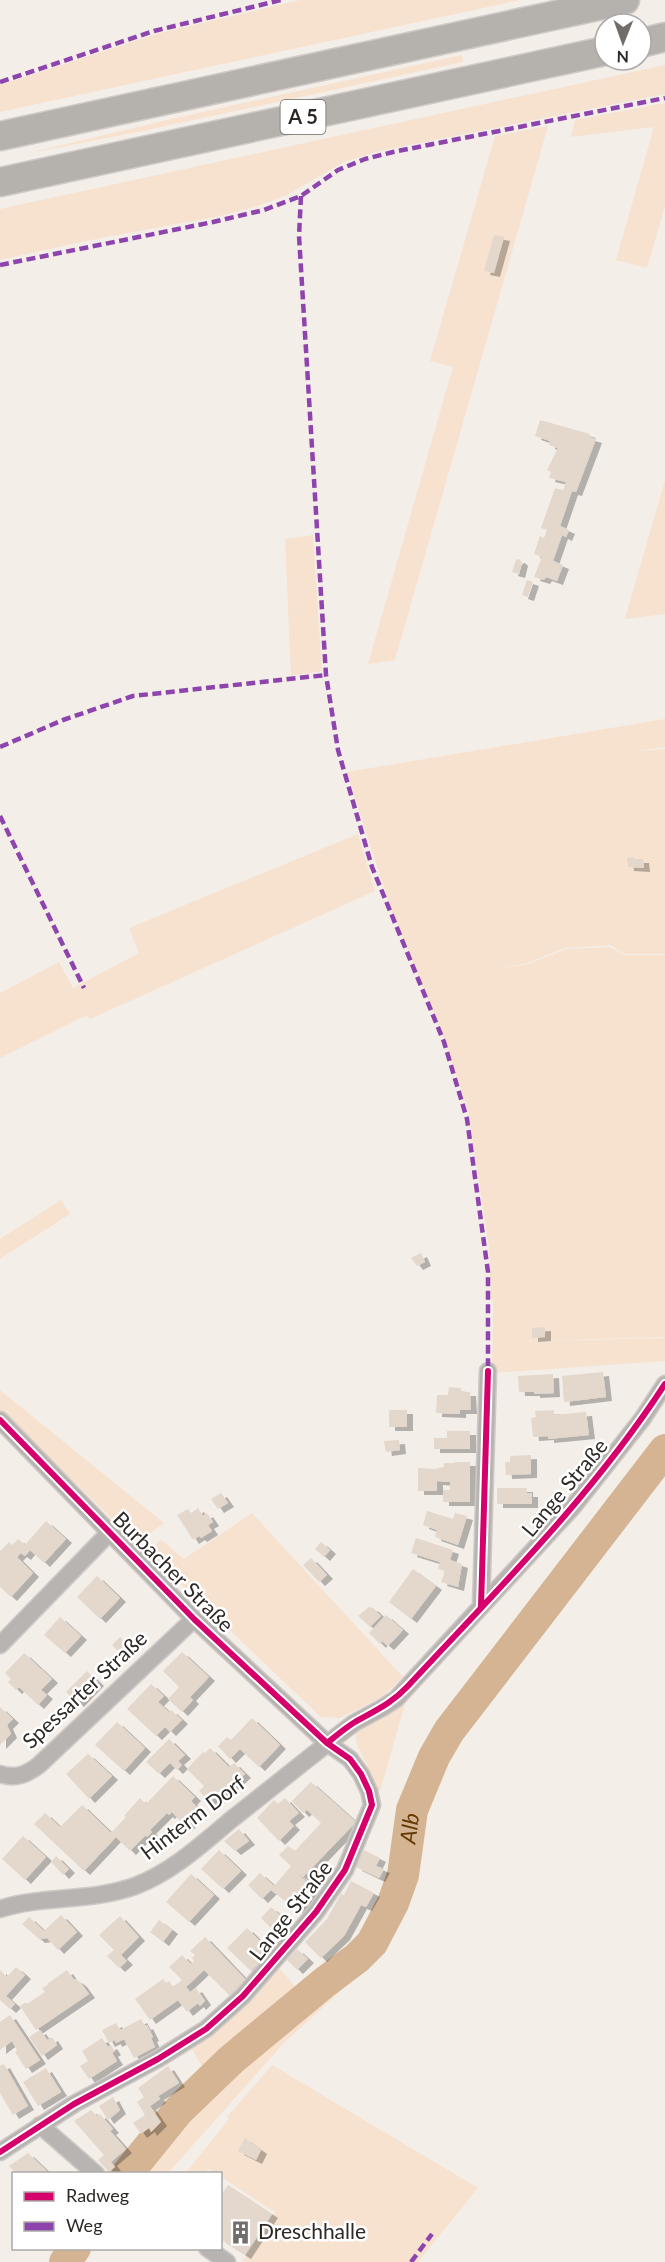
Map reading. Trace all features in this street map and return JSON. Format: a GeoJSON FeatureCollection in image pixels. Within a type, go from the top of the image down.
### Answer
{"type":"FeatureCollection","features":[{"type":"Feature","properties":{"kind":"highway","name":"A 5"},"geometry":{"type":"LineString","coordinates":[[0,136],[625,0]]}},
{"type":"Feature","properties":{"kind":"highway","name":"A 5"},"geometry":{"type":"LineString","coordinates":[[0,182],[593,54]]}},
{"type":"Feature","properties":{"kind":"street"},"geometry":{"type":"LineString","coordinates":[[481,1607],[488,1371]]}},
{"type":"Feature","properties":{"kind":"street","name":"Lange Straße"},"geometry":{"type":"LineString","coordinates":[[0,2152],[40,2125],[158,2059],[206,2029],[243,1996],[316,1912],[345,1870],[372,1805],[369,1791],[361,1774],[350,1759],[327,1743],[354,1723],[396,1699],[572,1508],[643,1418],[665,1384]]}},
{"type":"Feature","properties":{"kind":"street","name":"Burbacher Straße"},"geometry":{"type":"LineString","coordinates":[[0,1420],[194,1619],[327,1743]]}},
{"type":"Feature","properties":{"kind":"street"},"geometry":{"type":"LineString","coordinates":[[0,1645],[110,1532]]}},
{"type":"Feature","properties":{"kind":"street","name":"Spessarter Straße"},"geometry":{"type":"LineString","coordinates":[[0,1774],[8,1777],[20,1776],[39,1766],[194,1619]]}},
{"type":"Feature","properties":{"kind":"street","name":"Hinterm Dorf"},"geometry":{"type":"LineString","coordinates":[[0,1909],[29,1902],[110,1893],[135,1886],[157,1875],[200,1845],[327,1743]]}},
{"type":"Feature","properties":{"kind":"street"},"geometry":{"type":"LineString","coordinates":[[40,2125],[94,2172]]}},
{"type":"Feature","properties":{"kind":"street"},"geometry":{"type":"LineString","coordinates":[[210,2250],[227,2262]]}},
{"type":"Feature","properties":{"kind":"shaded area"},"geometry":{"type":"Polygon","coordinates":[[[300,0],[520,0],[0,112],[0,85],[160,33],[300,0]]]}},
{"type":"Feature","properties":{"kind":"shaded area"},"geometry":{"type":"Polygon","coordinates":[[[462,55],[463,62],[25,154],[175,118],[462,55]]]}},
{"type":"Feature","properties":{"kind":"shaded area"},"geometry":{"type":"Polygon","coordinates":[[[665,65],[665,94],[379,151],[344,162],[287,195],[258,206],[220,216],[0,260],[0,209],[633,72],[653,72],[653,68],[665,65]]]}},
{"type":"Feature","properties":{"kind":"shaded area"},"geometry":{"type":"Polygon","coordinates":[[[665,103],[665,206],[647,268],[616,260],[654,127],[571,137],[575,120],[665,103]]]}},
{"type":"Feature","properties":{"kind":"shaded area"},"geometry":{"type":"Polygon","coordinates":[[[548,126],[395,660],[368,664],[453,367],[430,361],[495,136],[548,126]]]}},
{"type":"Feature","properties":{"kind":"shaded area"},"geometry":{"type":"Polygon","coordinates":[[[665,480],[665,614],[625,619],[665,480]]]}},
{"type":"Feature","properties":{"kind":"shaded area"},"geometry":{"type":"Polygon","coordinates":[[[313,535],[322,671],[291,676],[285,539],[313,535]]]}},
{"type":"Feature","properties":{"kind":"shaded area"},"geometry":{"type":"Polygon","coordinates":[[[665,719],[665,747],[637,751],[665,749],[665,954],[624,954],[610,945],[566,948],[524,964],[497,968],[525,965],[567,949],[610,947],[624,955],[665,955],[665,1337],[498,1342],[665,1338],[665,1361],[492,1373],[493,1301],[491,1300],[489,1247],[468,1110],[444,1038],[392,911],[347,772],[665,719]]]}},
{"type":"Feature","properties":{"kind":"shaded area"},"geometry":{"type":"Polygon","coordinates":[[[358,834],[375,891],[90,1019],[87,1015],[0,1058],[0,993],[59,962],[73,988],[139,953],[129,928],[358,834]]]}},
{"type":"Feature","properties":{"kind":"shaded area"},"geometry":{"type":"Polygon","coordinates":[[[61,1200],[70,1214],[0,1259],[0,1239],[61,1200]]]}},
{"type":"Feature","properties":{"kind":"shaded area"},"geometry":{"type":"Polygon","coordinates":[[[0,1390],[164,1523],[137,1543],[0,1410],[0,1390]]]}},
{"type":"Feature","properties":{"kind":"shaded area"},"geometry":{"type":"Polygon","coordinates":[[[252,1513],[403,1677],[382,1697],[340,1718],[321,1717],[147,1552],[161,1540],[184,1559],[252,1513]]]}},
{"type":"Feature","properties":{"kind":"shaded area"},"geometry":{"type":"Polygon","coordinates":[[[402,1703],[405,1704],[380,1791],[377,1791],[369,1768],[357,1745],[356,1734],[359,1728],[402,1703]]]}},
{"type":"Feature","properties":{"kind":"shaded area"},"geometry":{"type":"Polygon","coordinates":[[[349,1967],[357,1976],[284,2043],[169,2172],[133,2172],[233,2063],[349,1967]]]}},
{"type":"Feature","properties":{"kind":"shaded area"},"geometry":{"type":"Polygon","coordinates":[[[279,1968],[299,1991],[206,2073],[191,2047],[230,2020],[279,1968]]]}},
{"type":"Feature","properties":{"kind":"shaded area"},"geometry":{"type":"Polygon","coordinates":[[[272,2065],[478,2188],[418,2262],[242,2262],[275,2212],[222,2178],[222,2172],[213,2172],[208,2169],[206,2172],[187,2172],[229,2119],[227,2117],[272,2065]]]}},
{"type":"Feature","properties":{"kind":"building"},"geometry":{"type":"Polygon","coordinates":[[[494,235],[504,237],[494,273],[484,271],[494,235]]]}},
{"type":"Feature","properties":{"kind":"building"},"geometry":{"type":"Polygon","coordinates":[[[540,420],[590,434],[589,437],[596,439],[576,492],[572,491],[560,526],[569,530],[566,537],[562,535],[553,561],[563,565],[557,581],[546,577],[544,580],[534,577],[542,557],[534,554],[540,536],[544,538],[547,530],[541,528],[555,488],[563,490],[566,482],[549,478],[551,472],[547,470],[558,448],[549,445],[550,441],[535,436],[540,420]]]}},
{"type":"Feature","properties":{"kind":"building"},"geometry":{"type":"Polygon","coordinates":[[[519,559],[522,562],[519,574],[512,572],[516,560],[519,559]]]}},
{"type":"Feature","properties":{"kind":"building"},"geometry":{"type":"Polygon","coordinates":[[[527,580],[533,582],[528,597],[522,595],[527,580]]]}},
{"type":"Feature","properties":{"kind":"building"},"geometry":{"type":"Polygon","coordinates":[[[634,857],[634,859],[643,859],[644,868],[628,867],[627,858],[634,857]]]}},
{"type":"Feature","properties":{"kind":"building"},"geometry":{"type":"Polygon","coordinates":[[[421,1253],[425,1262],[417,1266],[411,1258],[421,1253]]]}},
{"type":"Feature","properties":{"kind":"building"},"geometry":{"type":"Polygon","coordinates":[[[545,1327],[545,1337],[532,1338],[532,1328],[545,1327]]]}},
{"type":"Feature","properties":{"kind":"building"},"geometry":{"type":"Polygon","coordinates":[[[603,1372],[606,1397],[564,1402],[562,1376],[603,1372]]]}},
{"type":"Feature","properties":{"kind":"building"},"geometry":{"type":"Polygon","coordinates":[[[553,1374],[554,1393],[519,1392],[518,1376],[553,1374]]]}},
{"type":"Feature","properties":{"kind":"building"},"geometry":{"type":"Polygon","coordinates":[[[449,1387],[461,1388],[461,1392],[470,1392],[471,1410],[460,1410],[460,1414],[436,1413],[437,1395],[448,1395],[449,1387]]]}},
{"type":"Feature","properties":{"kind":"building"},"geometry":{"type":"Polygon","coordinates":[[[389,1410],[407,1410],[407,1427],[389,1427],[389,1410]]]}},
{"type":"Feature","properties":{"kind":"building"},"geometry":{"type":"Polygon","coordinates":[[[554,1410],[554,1415],[586,1412],[589,1435],[548,1439],[548,1436],[533,1437],[531,1418],[536,1417],[535,1411],[554,1410]]]}},
{"type":"Feature","properties":{"kind":"building"},"geometry":{"type":"Polygon","coordinates":[[[447,1431],[470,1431],[470,1449],[434,1449],[434,1438],[447,1438],[447,1431]]]}},
{"type":"Feature","properties":{"kind":"building"},"geometry":{"type":"Polygon","coordinates":[[[399,1440],[400,1450],[386,1452],[384,1441],[399,1440]]]}},
{"type":"Feature","properties":{"kind":"building"},"geometry":{"type":"Polygon","coordinates":[[[531,1455],[531,1474],[506,1475],[505,1462],[510,1462],[510,1456],[531,1455]]]}},
{"type":"Feature","properties":{"kind":"building"},"geometry":{"type":"Polygon","coordinates":[[[470,1462],[470,1502],[443,1502],[443,1490],[450,1490],[450,1482],[437,1481],[437,1491],[418,1491],[418,1468],[435,1469],[444,1467],[444,1463],[470,1462]]]}},
{"type":"Feature","properties":{"kind":"building"},"geometry":{"type":"Polygon","coordinates":[[[497,1488],[527,1488],[527,1493],[532,1493],[532,1504],[497,1504],[497,1488]]]}},
{"type":"Feature","properties":{"kind":"building"},"geometry":{"type":"Polygon","coordinates":[[[221,1493],[228,1503],[218,1509],[211,1499],[221,1493]]]}},
{"type":"Feature","properties":{"kind":"building"},"geometry":{"type":"Polygon","coordinates":[[[198,1508],[203,1516],[207,1513],[213,1522],[208,1525],[212,1531],[193,1540],[177,1515],[188,1509],[191,1513],[198,1508]]]}},
{"type":"Feature","properties":{"kind":"building"},"geometry":{"type":"Polygon","coordinates":[[[427,1511],[453,1519],[455,1513],[467,1516],[458,1545],[435,1537],[437,1530],[423,1525],[427,1511]]]}},
{"type":"Feature","properties":{"kind":"building"},"geometry":{"type":"Polygon","coordinates":[[[46,1521],[66,1539],[44,1563],[30,1550],[25,1556],[21,1553],[17,1557],[33,1573],[11,1597],[0,1587],[0,1551],[9,1542],[12,1545],[18,1539],[25,1545],[46,1521]]]}},
{"type":"Feature","properties":{"kind":"building"},"geometry":{"type":"Polygon","coordinates":[[[416,1538],[453,1550],[450,1560],[462,1564],[458,1587],[441,1582],[445,1571],[438,1569],[440,1562],[411,1553],[416,1538]]]}},
{"type":"Feature","properties":{"kind":"building"},"geometry":{"type":"Polygon","coordinates":[[[321,1542],[330,1550],[324,1557],[315,1549],[321,1542]]]}},
{"type":"Feature","properties":{"kind":"building"},"geometry":{"type":"Polygon","coordinates":[[[311,1558],[327,1575],[319,1582],[303,1565],[311,1558]]]}},
{"type":"Feature","properties":{"kind":"building"},"geometry":{"type":"Polygon","coordinates":[[[413,1569],[436,1586],[411,1619],[389,1602],[413,1569]]]}},
{"type":"Feature","properties":{"kind":"building"},"geometry":{"type":"Polygon","coordinates":[[[97,1576],[120,1598],[100,1619],[77,1597],[97,1576]]]}},
{"type":"Feature","properties":{"kind":"building"},"geometry":{"type":"Polygon","coordinates":[[[369,1607],[381,1616],[370,1627],[358,1616],[369,1607]]]}},
{"type":"Feature","properties":{"kind":"building"},"geometry":{"type":"Polygon","coordinates":[[[386,1615],[403,1630],[388,1646],[382,1641],[380,1644],[369,1633],[386,1615]]]}},
{"type":"Feature","properties":{"kind":"building"},"geometry":{"type":"Polygon","coordinates":[[[60,1617],[81,1636],[65,1653],[44,1635],[60,1617]]]}},
{"type":"Feature","properties":{"kind":"building"},"geometry":{"type":"Polygon","coordinates":[[[120,1637],[131,1648],[123,1656],[112,1645],[120,1637]]]}},
{"type":"Feature","properties":{"kind":"building"},"geometry":{"type":"Polygon","coordinates":[[[182,1652],[209,1677],[190,1697],[193,1700],[182,1712],[168,1699],[179,1687],[163,1671],[182,1652]]]}},
{"type":"Feature","properties":{"kind":"building"},"geometry":{"type":"Polygon","coordinates":[[[24,1653],[52,1679],[41,1690],[47,1695],[38,1705],[19,1687],[16,1690],[8,1682],[11,1679],[5,1673],[24,1653]]]}},
{"type":"Feature","properties":{"kind":"building"},"geometry":{"type":"Polygon","coordinates":[[[87,1671],[98,1682],[78,1703],[66,1692],[87,1671]]]}},
{"type":"Feature","properties":{"kind":"building"},"geometry":{"type":"Polygon","coordinates":[[[151,1684],[164,1696],[158,1702],[182,1720],[170,1732],[165,1727],[156,1736],[127,1709],[151,1684]]]}},
{"type":"Feature","properties":{"kind":"building"},"geometry":{"type":"Polygon","coordinates":[[[0,1707],[13,1719],[7,1725],[11,1734],[0,1745],[0,1707]]]}},
{"type":"Feature","properties":{"kind":"building"},"geometry":{"type":"Polygon","coordinates":[[[252,1718],[280,1745],[259,1767],[240,1749],[230,1759],[218,1746],[227,1737],[231,1740],[252,1718]]]}},
{"type":"Feature","properties":{"kind":"building"},"geometry":{"type":"Polygon","coordinates":[[[117,1722],[145,1748],[124,1771],[95,1745],[117,1722]]]}},
{"type":"Feature","properties":{"kind":"building"},"geometry":{"type":"Polygon","coordinates":[[[169,1739],[185,1755],[178,1761],[182,1765],[177,1770],[170,1763],[159,1774],[146,1762],[169,1739]]]}},
{"type":"Feature","properties":{"kind":"building"},"geometry":{"type":"Polygon","coordinates":[[[210,1748],[229,1767],[234,1763],[245,1774],[218,1799],[215,1796],[210,1802],[199,1791],[204,1786],[187,1769],[210,1748]]]}},
{"type":"Feature","properties":{"kind":"building"},"geometry":{"type":"Polygon","coordinates":[[[88,1754],[112,1776],[89,1799],[66,1774],[88,1754]]]}},
{"type":"Feature","properties":{"kind":"building"},"geometry":{"type":"Polygon","coordinates":[[[173,1776],[195,1797],[191,1801],[202,1812],[186,1827],[172,1812],[169,1815],[167,1813],[150,1830],[152,1832],[130,1851],[116,1837],[84,1871],[34,1824],[45,1813],[60,1827],[82,1805],[111,1833],[140,1798],[146,1804],[173,1776]]]}},
{"type":"Feature","properties":{"kind":"building"},"geometry":{"type":"Polygon","coordinates":[[[311,1782],[356,1822],[303,1877],[295,1871],[315,1890],[298,1911],[271,1890],[262,1899],[248,1885],[260,1873],[274,1886],[291,1866],[279,1855],[288,1846],[295,1851],[321,1823],[307,1810],[303,1813],[292,1801],[311,1782]]]}},
{"type":"Feature","properties":{"kind":"building"},"geometry":{"type":"Polygon","coordinates":[[[285,1798],[299,1813],[289,1821],[294,1826],[279,1841],[257,1818],[274,1800],[278,1804],[285,1798]]]}},
{"type":"Feature","properties":{"kind":"building"},"geometry":{"type":"Polygon","coordinates":[[[239,1829],[249,1841],[235,1851],[224,1841],[239,1829]]]}},
{"type":"Feature","properties":{"kind":"building"},"geometry":{"type":"Polygon","coordinates":[[[23,1836],[46,1857],[25,1880],[2,1859],[23,1836]]]}},
{"type":"Feature","properties":{"kind":"building"},"geometry":{"type":"Polygon","coordinates":[[[219,1850],[241,1871],[223,1889],[201,1869],[219,1850]]]}},
{"type":"Feature","properties":{"kind":"building"},"geometry":{"type":"Polygon","coordinates":[[[364,1850],[380,1858],[376,1866],[384,1869],[379,1878],[356,1867],[364,1850]]]}},
{"type":"Feature","properties":{"kind":"building"},"geometry":{"type":"Polygon","coordinates":[[[56,1856],[69,1869],[63,1875],[51,1862],[56,1856]]]}},
{"type":"Feature","properties":{"kind":"building"},"geometry":{"type":"Polygon","coordinates":[[[191,1874],[214,1895],[189,1922],[166,1902],[191,1874]]]}},
{"type":"Feature","properties":{"kind":"building"},"geometry":{"type":"Polygon","coordinates":[[[351,1881],[374,1893],[366,1907],[361,1905],[344,1936],[321,1958],[305,1942],[327,1919],[351,1881]]]}},
{"type":"Feature","properties":{"kind":"building"},"geometry":{"type":"Polygon","coordinates":[[[271,1907],[281,1916],[271,1928],[261,1918],[271,1907]]]}},
{"type":"Feature","properties":{"kind":"building"},"geometry":{"type":"Polygon","coordinates":[[[61,1915],[77,1932],[58,1950],[47,1938],[39,1939],[22,1924],[29,1917],[44,1931],[61,1915]]]}},
{"type":"Feature","properties":{"kind":"building"},"geometry":{"type":"Polygon","coordinates":[[[120,1916],[139,1937],[121,1955],[127,1961],[119,1968],[107,1956],[114,1950],[99,1935],[120,1916]]]}},
{"type":"Feature","properties":{"kind":"building"},"geometry":{"type":"Polygon","coordinates":[[[159,1920],[172,1930],[163,1942],[150,1932],[159,1920]]]}},
{"type":"Feature","properties":{"kind":"building"},"geometry":{"type":"Polygon","coordinates":[[[247,1928],[271,1952],[251,1971],[227,1948],[247,1928]]]}},
{"type":"Feature","properties":{"kind":"building"},"geometry":{"type":"Polygon","coordinates":[[[205,1937],[246,1980],[230,1996],[204,1970],[186,1987],[190,1992],[196,1988],[205,2001],[200,2006],[198,2003],[187,2012],[178,2000],[150,2020],[135,1999],[163,1979],[166,1983],[169,1981],[173,1987],[182,1980],[169,1967],[182,1955],[191,1964],[195,1955],[190,1951],[205,1937]]]}},
{"type":"Feature","properties":{"kind":"building"},"geometry":{"type":"Polygon","coordinates":[[[297,1949],[308,1959],[297,1970],[287,1960],[297,1949]]]}},
{"type":"Feature","properties":{"kind":"building"},"geometry":{"type":"Polygon","coordinates":[[[16,1967],[25,1975],[6,1996],[15,2004],[10,2009],[0,2000],[0,1970],[7,1977],[16,1967]]]}},
{"type":"Feature","properties":{"kind":"building"},"geometry":{"type":"Polygon","coordinates":[[[67,1970],[89,1994],[36,2030],[20,2006],[45,1992],[42,1988],[67,1970]]]}},
{"type":"Feature","properties":{"kind":"building"},"geometry":{"type":"Polygon","coordinates":[[[10,2015],[40,2060],[26,2069],[15,2052],[17,2050],[12,2041],[0,2050],[0,2022],[10,2015]]]}},
{"type":"Feature","properties":{"kind":"building"},"geometry":{"type":"Polygon","coordinates":[[[141,2019],[153,2037],[151,2038],[155,2047],[134,2058],[124,2039],[116,2043],[115,2040],[109,2043],[102,2030],[116,2023],[120,2030],[141,2019]]]}},
{"type":"Feature","properties":{"kind":"building"},"geometry":{"type":"Polygon","coordinates":[[[40,2030],[47,2040],[52,2037],[57,2045],[42,2056],[29,2037],[40,2030]]]}},
{"type":"Feature","properties":{"kind":"building"},"geometry":{"type":"Polygon","coordinates":[[[102,2038],[108,2047],[111,2045],[115,2051],[112,2053],[117,2061],[89,2079],[80,2066],[88,2061],[82,2051],[102,2038]]]}},
{"type":"Feature","properties":{"kind":"building"},"geometry":{"type":"Polygon","coordinates":[[[4,2064],[28,2106],[13,2115],[0,2093],[0,2066],[4,2064]]]}},
{"type":"Feature","properties":{"kind":"building"},"geometry":{"type":"Polygon","coordinates":[[[168,2066],[179,2083],[158,2096],[160,2099],[150,2106],[161,2122],[151,2132],[149,2128],[141,2134],[133,2123],[145,2115],[137,2102],[144,2097],[138,2088],[168,2066]]]}},
{"type":"Feature","properties":{"kind":"building"},"geometry":{"type":"Polygon","coordinates":[[[46,2068],[61,2092],[38,2106],[23,2082],[46,2068]]]}},
{"type":"Feature","properties":{"kind":"building"},"geometry":{"type":"Polygon","coordinates":[[[113,2097],[120,2110],[108,2120],[99,2106],[113,2097]]]}},
{"type":"Feature","properties":{"kind":"building"},"geometry":{"type":"Polygon","coordinates":[[[91,2110],[97,2116],[100,2114],[113,2129],[110,2131],[126,2149],[111,2162],[115,2167],[109,2172],[98,2160],[104,2155],[74,2121],[91,2110]]]}},
{"type":"Feature","properties":{"kind":"building"},"geometry":{"type":"Polygon","coordinates":[[[245,2138],[261,2150],[256,2160],[238,2151],[245,2138]]]}},
{"type":"Feature","properties":{"kind":"building"},"geometry":{"type":"Polygon","coordinates":[[[28,2153],[48,2172],[15,2172],[9,2166],[28,2153]]]}},
{"type":"Feature","properties":{"kind":"building","name":"Dreschhalle"},"geometry":{"type":"Polygon","coordinates":[[[228,2185],[272,2214],[245,2255],[222,2240],[222,2193],[228,2185]]]}},
{"type":"Feature","properties":{"kind":"waterway","name":"Alb"},"geometry":{"type":"LineString","coordinates":[[129,2172],[178,2111],[232,2059],[357,1958],[372,1943],[393,1903],[403,1875],[412,1810],[434,1757],[449,1731],[665,1450]]}},
{"type":"Feature","properties":{"kind":"waterway","name":"Alb"},"geometry":{"type":"LineString","coordinates":[[65,2262],[74,2250]]}},
{"type":"Feature","properties":{"kind":"marked path"},"geometry":{"type":"LineString","coordinates":[[0,82],[154,31],[281,0]]}},
{"type":"Feature","properties":{"kind":"marked path"},"geometry":{"type":"LineString","coordinates":[[0,265],[264,210],[301,196],[338,170],[365,159],[665,98]]}},
{"type":"Feature","properties":{"kind":"marked path"},"geometry":{"type":"LineString","coordinates":[[301,196],[299,236],[326,675],[338,750],[372,867],[444,1042],[467,1119],[488,1272],[488,1371]]}},
{"type":"Feature","properties":{"kind":"marked path"},"geometry":{"type":"LineString","coordinates":[[0,747],[63,720],[133,696],[326,675]]}},
{"type":"Feature","properties":{"kind":"marked path"},"geometry":{"type":"LineString","coordinates":[[0,816],[84,988]]}},
{"type":"Feature","properties":{"kind":"marked path"},"geometry":{"type":"LineString","coordinates":[[411,2262],[432,2234]]}},
{"type":"Feature","properties":{"kind":"cycle path"},"geometry":{"type":"LineString","coordinates":[[481,1607],[488,1371]]}},
{"type":"Feature","properties":{"kind":"cycle path"},"geometry":{"type":"LineString","coordinates":[[327,1743],[351,1724],[389,1702],[408,1686],[576,1503],[637,1425],[665,1384]]}},
{"type":"Feature","properties":{"kind":"cycle path"},"geometry":{"type":"LineString","coordinates":[[0,1420],[194,1619],[327,1743],[350,1759],[361,1774],[369,1791],[372,1805],[345,1870],[316,1912],[243,1996],[206,2029],[158,2059],[74,2104],[0,2152]]}},
{"type":"Feature","properties":{"kind":"place","name":"Dreschhalle"},"geometry":{"type":"Point","coordinates":[240,2232]}}]}
